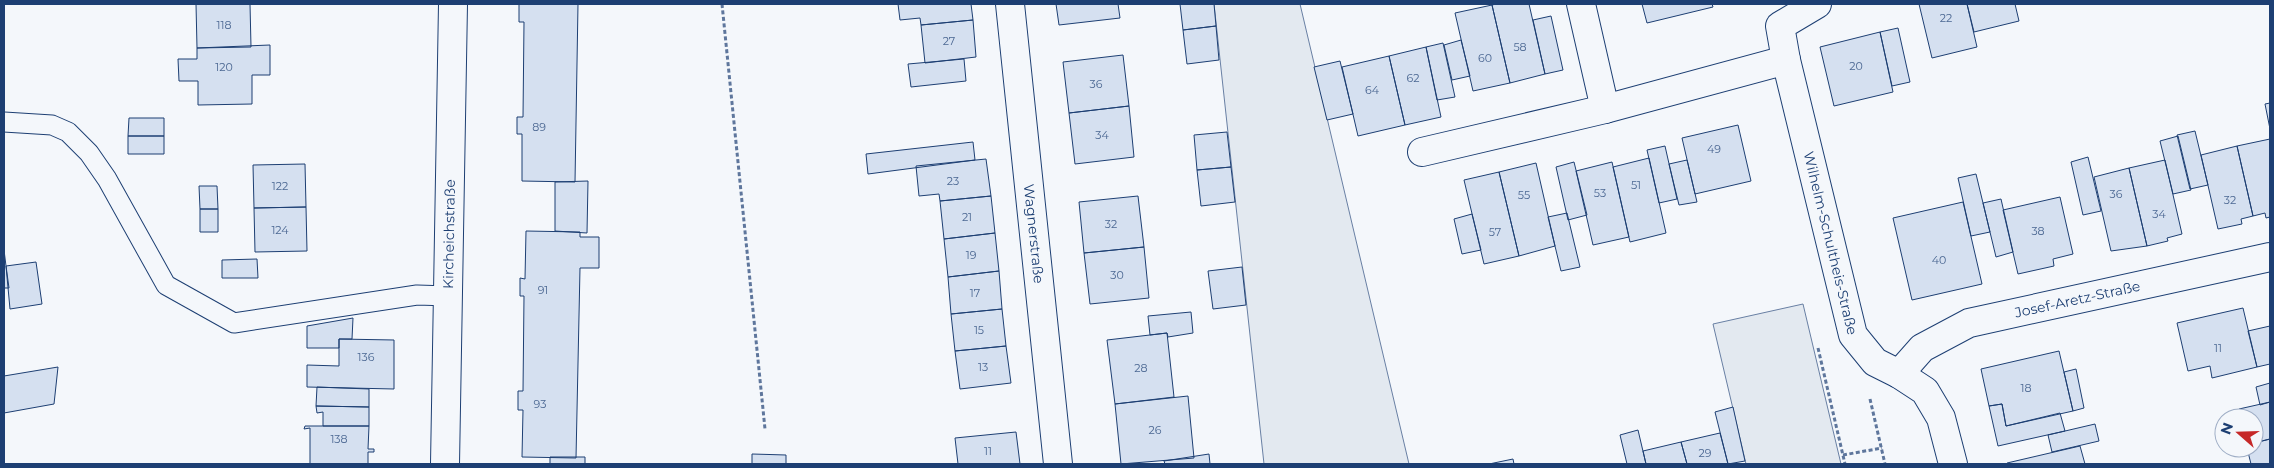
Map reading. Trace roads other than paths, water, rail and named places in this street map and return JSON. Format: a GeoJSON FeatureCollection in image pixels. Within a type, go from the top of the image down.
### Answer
{"type":"FeatureCollection","features":[{"type":"Feature","properties":{"kind":"street","name":"Kircheichstraße"},"geometry":{"type":"LineString","coordinates":[[445,464],[453,4]]}},
{"type":"Feature","properties":{"kind":"street","name":"Wagnerstraße"},"geometry":{"type":"LineString","coordinates":[[1010,4],[1058,464]]}},
{"type":"Feature","properties":{"kind":"street"},"geometry":{"type":"LineString","coordinates":[[1582,4],[1605,109]]}},
{"type":"Feature","properties":{"kind":"street","name":"Wilhelm-Schultheis-Straße"},"geometry":{"type":"LineString","coordinates":[[1817,4],[1780,26],[1786,60],[1853,334],[1875,362],[1899,374],[1924,391],[1941,418],[1953,464]]}},
{"type":"Feature","properties":{"kind":"street"},"geometry":{"type":"LineString","coordinates":[[1422,152],[1605,109],[1786,60]]}},
{"type":"Feature","properties":{"kind":"street","name":"Josef-Aretz-Straße"},"geometry":{"type":"LineString","coordinates":[[1899,374],[1922,348],[1969,323],[2270,257]]}},
{"type":"Feature","properties":{"kind":"lane"},"geometry":{"type":"LineString","coordinates":[[4,122],[52,125],[68,132],[89,154],[106,179],[166,285],[234,323],[417,295],[449,296]]}}]}
